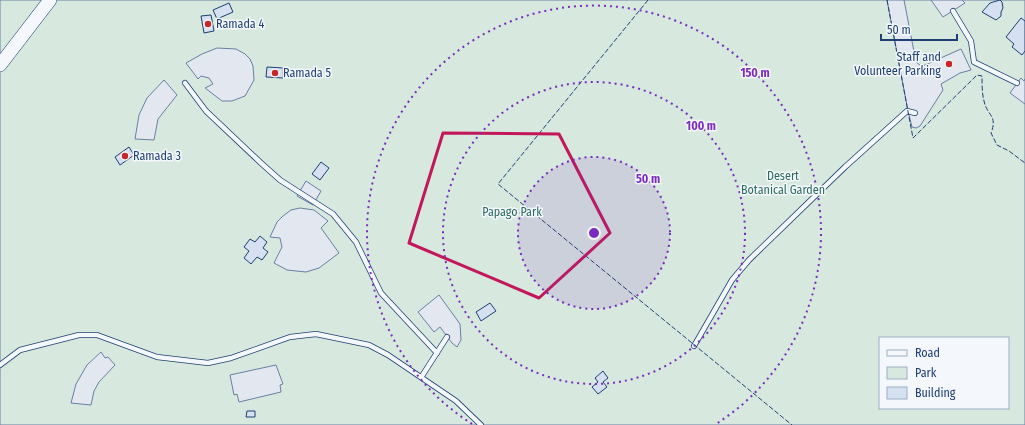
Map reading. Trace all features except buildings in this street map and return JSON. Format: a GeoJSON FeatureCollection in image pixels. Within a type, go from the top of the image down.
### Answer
{"type":"FeatureCollection","features":[{"type":"Feature","properties":{"kind":"main road"},"geometry":{"type":"LineString","coordinates":[[0,65],[50,0]]}},
{"type":"Feature","properties":{"kind":"lane"},"geometry":{"type":"LineString","coordinates":[[953,11],[971,41],[974,62]]}},
{"type":"Feature","properties":{"kind":"lane"},"geometry":{"type":"LineString","coordinates":[[968,64],[974,62],[1017,83]]}},
{"type":"Feature","properties":{"kind":"lane"},"geometry":{"type":"LineString","coordinates":[[185,82],[206,111],[261,164],[280,180],[333,214],[356,242],[382,293],[437,353]]}},
{"type":"Feature","properties":{"kind":"lane"},"geometry":{"type":"LineString","coordinates":[[694,346],[732,280],[758,250],[845,166],[907,111],[915,113]]}},
{"type":"Feature","properties":{"kind":"lane"},"geometry":{"type":"LineString","coordinates":[[0,365],[20,350],[79,335],[97,335],[157,357],[208,363],[231,358],[290,337],[316,334],[369,345],[388,354],[422,376],[456,401],[481,425]]}},
{"type":"Feature","properties":{"kind":"lane"},"geometry":{"type":"LineString","coordinates":[[422,376],[447,337]]}},
{"type":"Feature","properties":{"kind":"highlighted area"},"geometry":{"type":"Polygon","coordinates":[[[443,133],[559,134],[610,233],[539,298],[409,243],[443,133]]]}},
{"type":"Feature","properties":{"kind":"green space","name":"Papago Park"},"geometry":{"type":"Polygon","coordinates":[[[0,0],[1025,0],[1025,425],[0,425],[0,0]]]}},
{"type":"Feature","properties":{"kind":"shaded area","name":"Staff and Volunteer Parking"},"geometry":{"type":"Polygon","coordinates":[[[887,0],[904,0],[916,62],[921,66],[925,65],[961,49],[971,70],[960,73],[941,84],[943,90],[920,126],[916,128],[912,127],[908,111],[887,0]]]}},
{"type":"Feature","properties":{"kind":"shaded area","name":"Staff and Volunteer Parking"},"geometry":{"type":"Polygon","coordinates":[[[931,0],[962,0],[965,3],[943,17],[931,0]]]}},
{"type":"Feature","properties":{"kind":"shaded area"},"geometry":{"type":"Polygon","coordinates":[[[217,48],[236,49],[250,59],[253,66],[254,80],[245,96],[232,101],[222,101],[205,88],[213,84],[209,78],[201,76],[198,79],[186,63],[217,48]]]}},
{"type":"Feature","properties":{"kind":"shaded area"},"geometry":{"type":"Polygon","coordinates":[[[1021,78],[1024,81],[1025,79],[1025,104],[1010,93],[1021,78]]]}},
{"type":"Feature","properties":{"kind":"shaded area"},"geometry":{"type":"Polygon","coordinates":[[[164,80],[177,95],[158,119],[154,140],[135,139],[139,115],[147,98],[164,80]]]}},
{"type":"Feature","properties":{"kind":"shaded area"},"geometry":{"type":"Polygon","coordinates":[[[306,181],[321,191],[313,205],[297,196],[306,181]]]}},
{"type":"Feature","properties":{"kind":"shaded area"},"geometry":{"type":"Polygon","coordinates":[[[300,208],[314,210],[328,221],[321,228],[339,253],[319,268],[306,272],[287,270],[274,263],[282,247],[280,238],[270,237],[277,222],[283,216],[291,210],[300,208]]]}},
{"type":"Feature","properties":{"kind":"shaded area"},"geometry":{"type":"Polygon","coordinates":[[[439,295],[460,324],[461,340],[457,347],[452,343],[440,327],[434,332],[418,312],[439,295]]]}},
{"type":"Feature","properties":{"kind":"shaded area"},"geometry":{"type":"Polygon","coordinates":[[[101,352],[105,358],[108,357],[115,365],[99,382],[94,391],[91,405],[71,403],[76,384],[87,365],[101,352]]]}},
{"type":"Feature","properties":{"kind":"shaded area"},"geometry":{"type":"Polygon","coordinates":[[[276,365],[283,384],[280,385],[281,392],[239,402],[237,394],[234,395],[230,375],[276,365]]]}},
{"type":"Feature","properties":{"kind":"fence"},"geometry":{"type":"LineString","coordinates":[[648,0],[498,184],[792,425]]}},
{"type":"Feature","properties":{"kind":"fence"},"geometry":{"type":"LineString","coordinates":[[887,0],[913,138],[977,75],[982,76],[982,92],[985,106],[993,119],[991,133],[997,145],[1009,151],[1025,163]]}},
{"type":"Feature","properties":{"kind":"place","name":"Ramada 4"},"geometry":{"type":"Point","coordinates":[208,24]}},
{"type":"Feature","properties":{"kind":"place","name":"Staff and Volunteer Parking"},"geometry":{"type":"Point","coordinates":[949,64]}},
{"type":"Feature","properties":{"kind":"place","name":"Ramada 5"},"geometry":{"type":"Point","coordinates":[275,73]}},
{"type":"Feature","properties":{"kind":"place","name":"Ramada 3"},"geometry":{"type":"Point","coordinates":[125,156]}},
{"type":"Feature","properties":{"kind":"park label","name":"Desert Botanical Garden"},"geometry":{"type":"Point","coordinates":[783,183]}}]}
